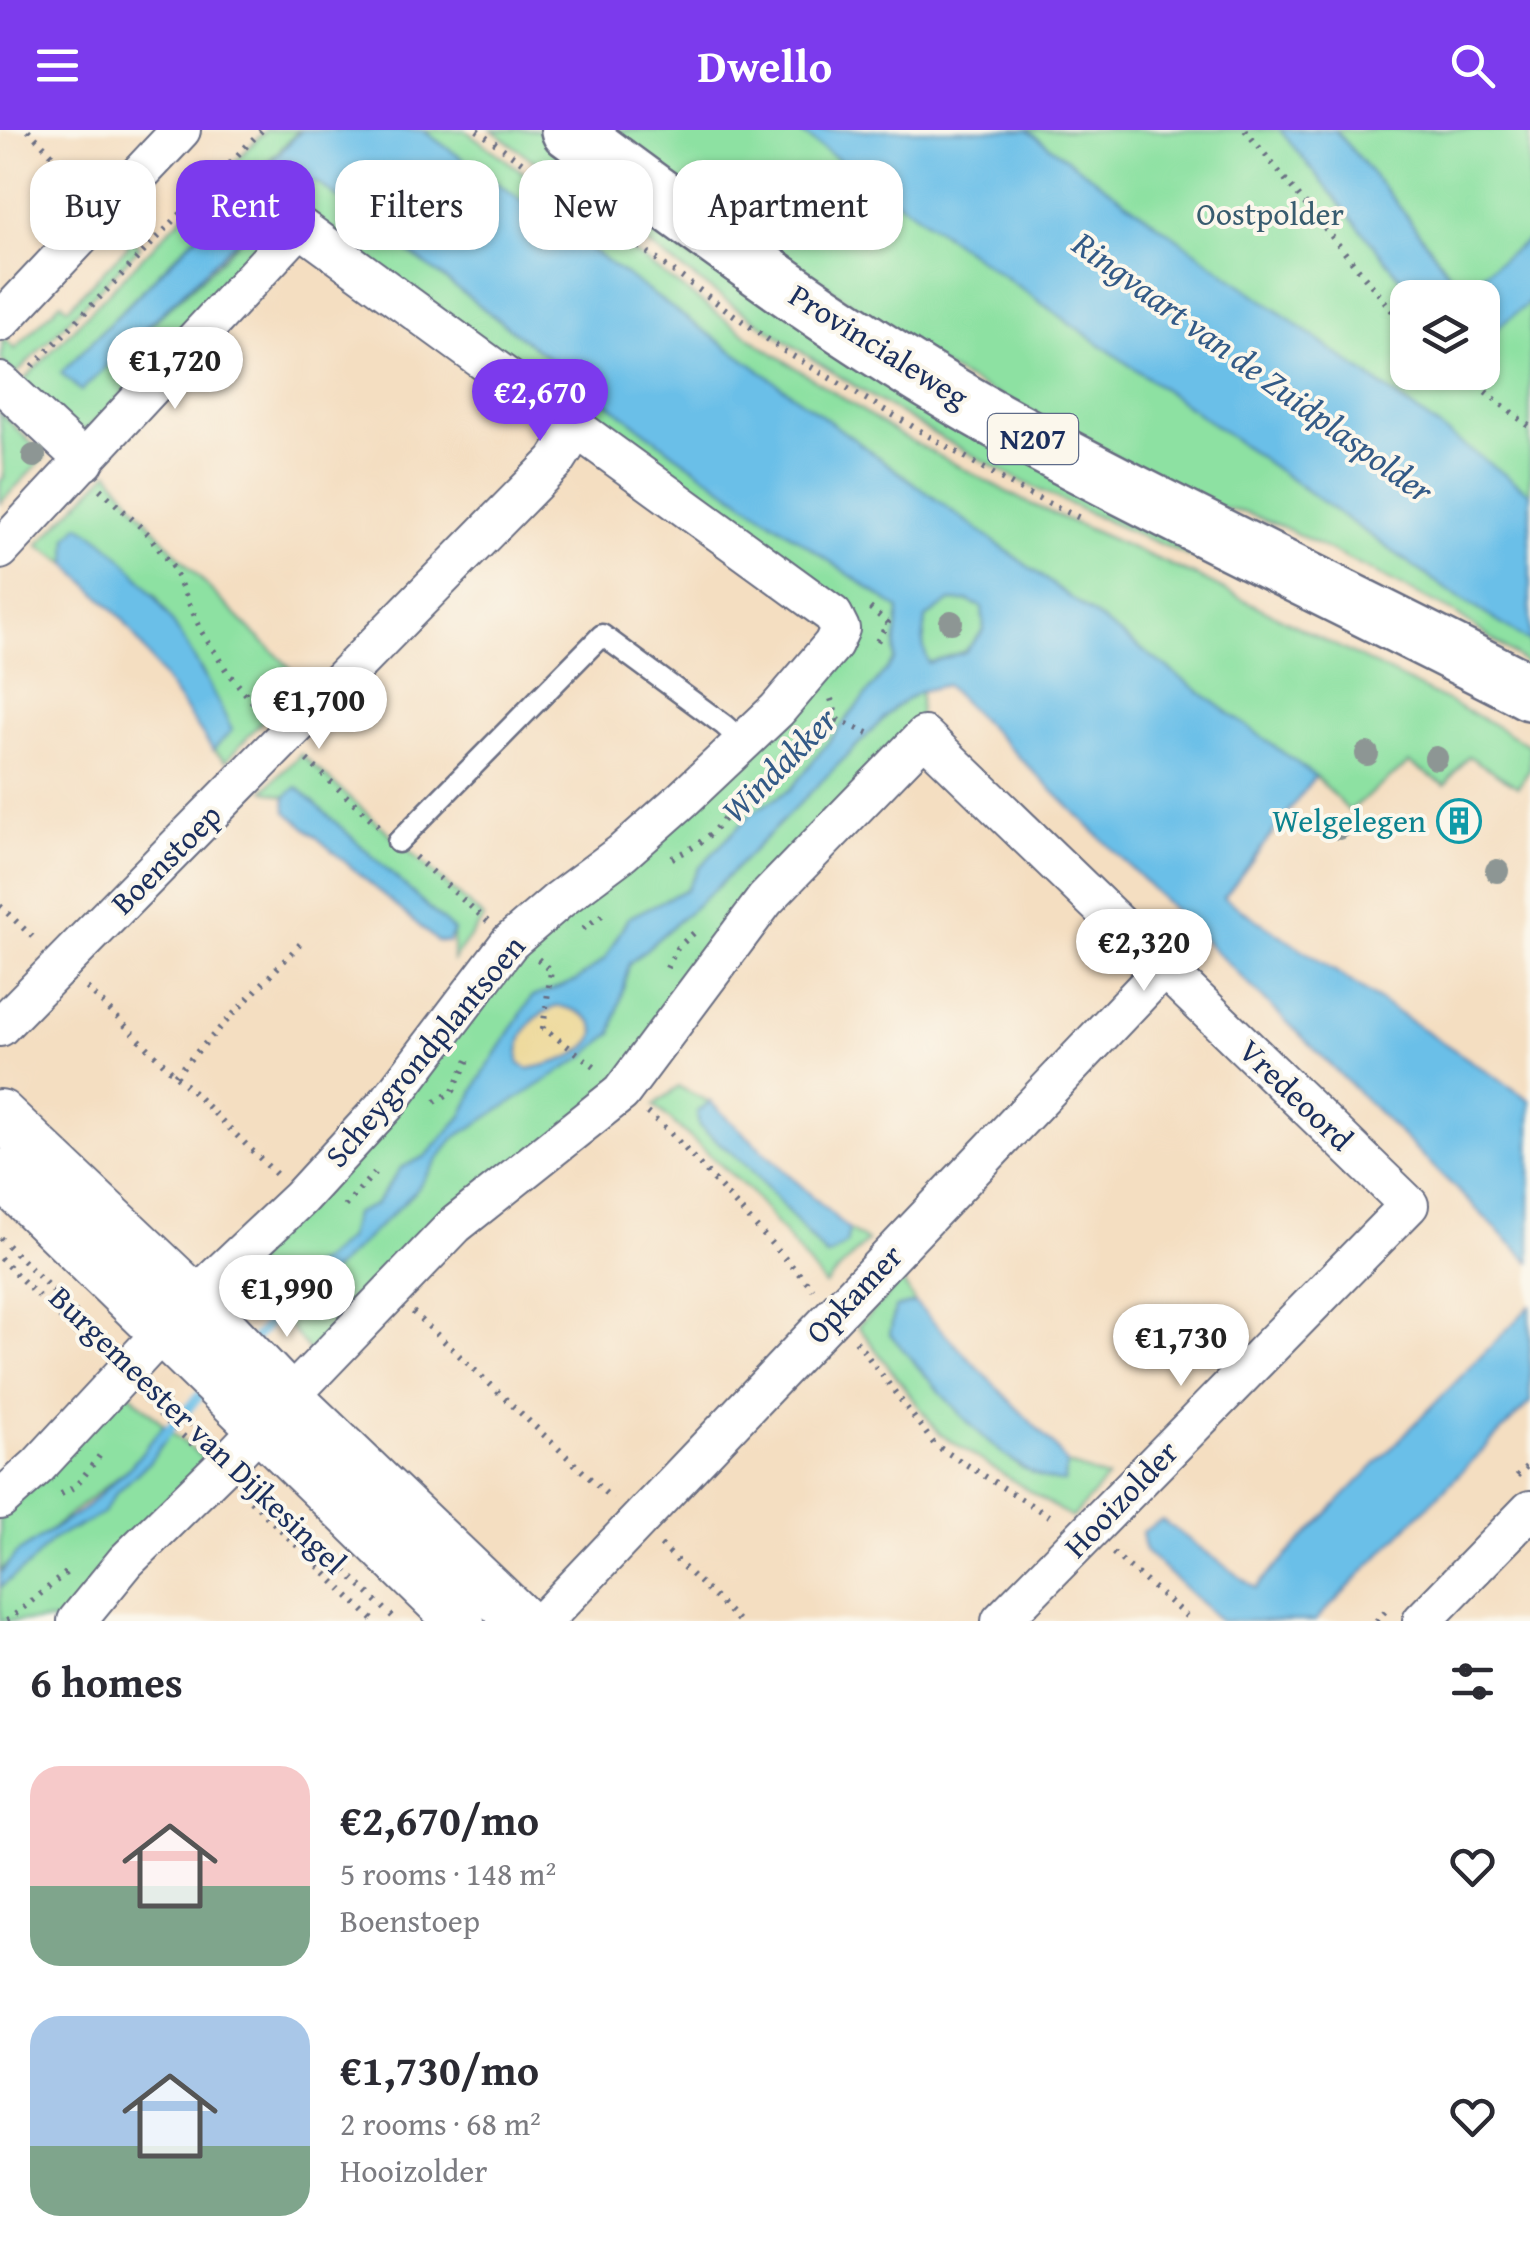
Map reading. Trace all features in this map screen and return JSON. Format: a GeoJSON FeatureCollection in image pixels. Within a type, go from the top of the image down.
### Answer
{"type":"FeatureCollection","features":[{"type":"Feature","properties":{"kind":"main road","name":"Provincialeweg"},"geometry":{"type":"LineString","coordinates":[[568,130],[842,326],[994,418],[1161,507],[1530,692]]}},
{"type":"Feature","properties":{"kind":"street"},"geometry":{"type":"LineString","coordinates":[[0,322],[137,165],[181,130]]}},
{"type":"Feature","properties":{"kind":"street"},"geometry":{"type":"LineString","coordinates":[[0,550],[300,227],[833,616],[848,651]]}},
{"type":"Feature","properties":{"kind":"street"},"geometry":{"type":"LineString","coordinates":[[5,386],[85,461]]}},
{"type":"Feature","properties":{"kind":"street","name":"Boenstoep"},"geometry":{"type":"LineString","coordinates":[[0,1027],[556,461],[577,428]]}},
{"type":"Feature","properties":{"kind":"street","name":"Scheygrondplantsoen"},"geometry":{"type":"LineString","coordinates":[[0,1500],[137,1384],[179,1314],[300,1198],[390,1100],[510,942],[622,853],[777,710],[848,651]]}},
{"type":"Feature","properties":{"kind":"street","name":"Vredeoord"},"geometry":{"type":"LineString","coordinates":[[611,1082],[765,900],[924,736],[1409,1205]]}},
{"type":"Feature","properties":{"kind":"street","name":"Opkamer"},"geometry":{"type":"LineString","coordinates":[[543,1621],[1164,968]]}},
{"type":"Feature","properties":{"kind":"street"},"geometry":{"type":"LineString","coordinates":[[78,1621],[126,1562],[455,1225],[611,1082]]}},
{"type":"Feature","properties":{"kind":"street","name":"Burgemeester van Dijkesingel"},"geometry":{"type":"LineString","coordinates":[[0,1114],[179,1314],[250,1439],[460,1621]]}},
{"type":"Feature","properties":{"kind":"street","name":"Burgemeester van Dijkesingel"},"geometry":{"type":"LineString","coordinates":[[0,1173],[179,1314]]}},
{"type":"Feature","properties":{"kind":"street","name":"Hooizolder"},"geometry":{"type":"LineString","coordinates":[[1001,1621],[1409,1205]]}},
{"type":"Feature","properties":{"kind":"street","name":"Burgemeester van Dijkesingel"},"geometry":{"type":"LineString","coordinates":[[250,1439],[522,1621]]}},
{"type":"Feature","properties":{"kind":"street"},"geometry":{"type":"LineString","coordinates":[[1439,1615],[1530,1510]]}},
{"type":"Feature","properties":{"kind":"lane"},"geometry":{"type":"LineString","coordinates":[[398,842],[602,635],[742,742]]}},
{"type":"Feature","properties":{"kind":"path"},"geometry":{"type":"LineString","coordinates":[[5,386],[262,130]]}},
{"type":"Feature","properties":{"kind":"path"},"geometry":{"type":"LineString","coordinates":[[1245,130],[1390,308]]}},
{"type":"Feature","properties":{"kind":"path"},"geometry":{"type":"LineString","coordinates":[[1485,390],[1530,426]]}},
{"type":"Feature","properties":{"kind":"path"},"geometry":{"type":"LineString","coordinates":[[848,651],[888,623],[864,602]]}},
{"type":"Feature","properties":{"kind":"path"},"geometry":{"type":"LineString","coordinates":[[816,709],[830,698],[838,720],[870,734]]}},
{"type":"Feature","properties":{"kind":"path"},"geometry":{"type":"LineString","coordinates":[[663,862],[700,846],[724,822],[746,782]]}},
{"type":"Feature","properties":{"kind":"path"},"geometry":{"type":"LineString","coordinates":[[0,906],[300,1198]]}},
{"type":"Feature","properties":{"kind":"path"},"geometry":{"type":"LineString","coordinates":[[578,931],[595,923],[608,910]]}},
{"type":"Feature","properties":{"kind":"path"},"geometry":{"type":"LineString","coordinates":[[664,974],[677,948],[702,926]]}},
{"type":"Feature","properties":{"kind":"path"},"geometry":{"type":"LineString","coordinates":[[175,1075],[306,939]]}},
{"type":"Feature","properties":{"kind":"path"},"geometry":{"type":"LineString","coordinates":[[535,956],[546,947]]}},
{"type":"Feature","properties":{"kind":"path"},"geometry":{"type":"LineString","coordinates":[[550,972],[543,1028],[668,1130],[836,1314],[935,1445],[1056,1521],[1088,1532],[1192,1621]]}},
{"type":"Feature","properties":{"kind":"path"},"geometry":{"type":"LineString","coordinates":[[427,1106],[453,1091],[472,1052]]}},
{"type":"Feature","properties":{"kind":"path"},"geometry":{"type":"LineString","coordinates":[[338,1213],[384,1160]]}},
{"type":"Feature","properties":{"kind":"path","name":"Burgemeester van Dijkesingel"},"geometry":{"type":"LineString","coordinates":[[0,1238],[189,1441],[250,1439]]}},
{"type":"Feature","properties":{"kind":"path","name":"Burgemeester van Dijkesingel"},"geometry":{"type":"LineString","coordinates":[[0,1258],[137,1384],[200,1433],[250,1439],[397,1621]]}},
{"type":"Feature","properties":{"kind":"path"},"geometry":{"type":"LineString","coordinates":[[390,1291],[739,1621]]}},
{"type":"Feature","properties":{"kind":"path","name":"Burgemeester van Dijkesingel"},"geometry":{"type":"LineString","coordinates":[[250,1439],[374,1621]]}},
{"type":"Feature","properties":{"kind":"green space"},"geometry":{"type":"Polygon","coordinates":[[[266,130],[299,130],[270,160],[237,160],[266,130]]]}},
{"type":"Feature","properties":{"kind":"green space"},"geometry":{"type":"Polygon","coordinates":[[[422,130],[465,130],[519,169],[519,199],[499,185],[499,160],[464,160],[422,130]]]}},
{"type":"Feature","properties":{"kind":"green space"},"geometry":{"type":"Polygon","coordinates":[[[492,130],[538,130],[579,160],[533,160],[492,130]]]}},
{"type":"Feature","properties":{"kind":"green space"},"geometry":{"type":"Polygon","coordinates":[[[605,130],[797,130],[839,160],[673,160],[673,178],[653,160],[605,130]]]}},
{"type":"Feature","properties":{"kind":"green space","name":"Oostpolder"},"geometry":{"type":"Polygon","coordinates":[[[1017,130],[1309,130],[1430,280],[1390,280],[1390,390],[1500,390],[1500,299],[1530,276],[1530,513],[1017,130]]]}},
{"type":"Feature","properties":{"kind":"green space"},"geometry":{"type":"Polygon","coordinates":[[[1335,130],[1530,130],[1530,239],[1475,280],[1454,280],[1335,130]]]}},
{"type":"Feature","properties":{"kind":"green space"},"geometry":{"type":"Polygon","coordinates":[[[315,182],[335,196],[335,239],[315,223],[315,182]]]}},
{"type":"Feature","properties":{"kind":"green space"},"geometry":{"type":"Polygon","coordinates":[[[903,205],[1446,589],[1530,642],[1530,666],[1455,613],[1283,527],[1246,513],[1210,506],[936,363],[775,250],[903,250],[903,205]]]}},
{"type":"Feature","properties":{"kind":"green space"},"geometry":{"type":"Polygon","coordinates":[[[653,215],[673,229],[673,250],[701,250],[781,309],[1238,567],[1236,577],[1093,515],[940,437],[744,312],[653,248],[653,215]]]}},
{"type":"Feature","properties":{"kind":"green space"},"geometry":{"type":"Polygon","coordinates":[[[176,223],[176,250],[181,250],[62,372],[80,390],[231,250],[265,250],[87,430],[70,427],[22,382],[150,250],[156,250],[156,244],[176,223]]]}},
{"type":"Feature","properties":{"kind":"green space"},"geometry":{"type":"Polygon","coordinates":[[[124,250],[137,250],[15,375],[1,360],[3,338],[15,349],[61,302],[68,308],[124,250]]]}},
{"type":"Feature","properties":{"kind":"green space"},"geometry":{"type":"Polygon","coordinates":[[[349,250],[406,250],[675,454],[899,609],[894,660],[791,789],[752,813],[699,868],[687,889],[628,918],[605,959],[576,981],[532,997],[480,1079],[462,1116],[426,1156],[401,1168],[375,1205],[354,1214],[348,1238],[324,1259],[298,1274],[269,1316],[236,1283],[518,944],[850,640],[349,250]]]}},
{"type":"Feature","properties":{"kind":"green space"},"geometry":{"type":"Polygon","coordinates":[[[591,250],[630,250],[760,345],[900,435],[1024,501],[1198,577],[1487,721],[1530,746],[1530,769],[1518,787],[1468,756],[1445,785],[1409,763],[1349,811],[1315,776],[591,250]]]}},
{"type":"Feature","properties":{"kind":"green space"},"geometry":{"type":"Polygon","coordinates":[[[0,412],[45,457],[0,503],[0,482],[4,477],[0,412]]]}},
{"type":"Feature","properties":{"kind":"green space"},"geometry":{"type":"Polygon","coordinates":[[[109,472],[200,579],[301,678],[226,761],[213,750],[231,730],[202,671],[155,595],[68,538],[67,564],[38,545],[109,472]]]}},
{"type":"Feature","properties":{"kind":"green space"},"geometry":{"type":"Polygon","coordinates":[[[950,601],[968,601],[982,607],[984,630],[965,651],[927,663],[923,644],[926,618],[950,601]]]}},
{"type":"Feature","properties":{"kind":"green space"},"geometry":{"type":"Polygon","coordinates":[[[921,691],[918,734],[612,1093],[312,1355],[286,1322],[308,1294],[415,1192],[453,1139],[612,1033],[629,964],[717,887],[895,707],[921,691]]]}},
{"type":"Feature","properties":{"kind":"green space"},"geometry":{"type":"Polygon","coordinates":[[[301,754],[484,918],[453,960],[453,931],[298,788],[285,797],[264,790],[301,754]]]}},
{"type":"Feature","properties":{"kind":"green space"},"geometry":{"type":"Polygon","coordinates":[[[679,1087],[710,1102],[697,1112],[699,1126],[749,1167],[826,1256],[846,1244],[849,1230],[867,1241],[825,1285],[751,1192],[654,1105],[679,1087]]]}},
{"type":"Feature","properties":{"kind":"green space"},"geometry":{"type":"Polygon","coordinates":[[[902,1280],[915,1303],[895,1308],[890,1334],[958,1412],[1020,1467],[1064,1482],[1067,1464],[1107,1478],[1072,1518],[940,1434],[858,1326],[902,1280]]]}},
{"type":"Feature","properties":{"kind":"green space"},"geometry":{"type":"Polygon","coordinates":[[[126,1390],[164,1425],[131,1466],[0,1570],[0,1513],[126,1390]]]}},
{"type":"Feature","properties":{"kind":"green space"},"geometry":{"type":"Polygon","coordinates":[[[171,1432],[207,1461],[64,1621],[0,1621],[0,1588],[53,1539],[102,1514],[171,1432]]]}},
{"type":"Feature","properties":{"kind":"sand"},"geometry":{"type":"Polygon","coordinates":[[[558,1006],[588,1018],[595,1030],[594,1037],[575,1055],[560,1061],[528,1069],[518,1064],[527,1028],[540,1015],[558,1006]]]}},
{"type":"Feature","properties":{"kind":"water"},"geometry":{"type":"Polygon","coordinates":[[[302,130],[422,130],[464,160],[335,160],[335,196],[317,182],[315,160],[272,160],[302,130]]]}},
{"type":"Feature","properties":{"kind":"water","name":"Ringvaart van de Zuidplaspolder"},"geometry":{"type":"Polygon","coordinates":[[[797,130],[1027,130],[1530,493],[1530,642],[1446,589],[903,205],[903,160],[839,160],[797,130]]]}},
{"type":"Feature","properties":{"kind":"water"},"geometry":{"type":"Polygon","coordinates":[[[1280,130],[1335,130],[1399,206],[1454,280],[1402,280],[1280,130]]]}},
{"type":"Feature","properties":{"kind":"water"},"geometry":{"type":"Polygon","coordinates":[[[499,185],[519,199],[519,250],[591,250],[1315,776],[1224,898],[1530,1100],[1530,1262],[946,685],[921,691],[895,707],[717,887],[629,964],[612,1033],[585,1056],[453,1139],[415,1192],[308,1294],[286,1322],[269,1316],[298,1274],[324,1259],[348,1238],[354,1214],[375,1205],[401,1168],[426,1156],[462,1116],[480,1079],[532,997],[576,981],[605,959],[628,918],[687,889],[699,868],[752,813],[791,789],[894,660],[899,609],[675,454],[406,250],[499,250],[499,185]],[[950,601],[926,618],[923,644],[928,663],[965,652],[984,630],[982,607],[968,601],[950,601]],[[558,1006],[532,1021],[520,1044],[519,1064],[528,1069],[560,1061],[588,1045],[594,1037],[593,1024],[573,1010],[558,1006]]]}},
{"type":"Feature","properties":{"kind":"water"},"geometry":{"type":"Polygon","coordinates":[[[1530,239],[1530,302],[1500,326],[1500,280],[1475,280],[1530,239]]]}},
{"type":"Feature","properties":{"kind":"water"},"geometry":{"type":"Polygon","coordinates":[[[183,250],[227,250],[81,391],[61,373],[183,250]]]}},
{"type":"Feature","properties":{"kind":"water"},"geometry":{"type":"Polygon","coordinates":[[[79,525],[127,563],[187,645],[232,730],[213,750],[123,619],[67,564],[68,538],[79,525]]]}},
{"type":"Feature","properties":{"kind":"water"},"geometry":{"type":"Polygon","coordinates":[[[297,787],[454,931],[448,942],[437,941],[286,811],[285,797],[297,787]]]}},
{"type":"Feature","properties":{"kind":"water"},"geometry":{"type":"Polygon","coordinates":[[[710,1102],[849,1230],[846,1244],[827,1256],[749,1167],[699,1126],[697,1112],[710,1102]]]}},
{"type":"Feature","properties":{"kind":"water"},"geometry":{"type":"Polygon","coordinates":[[[915,1303],[1055,1447],[1067,1464],[1064,1482],[1018,1465],[994,1446],[946,1399],[890,1334],[895,1308],[915,1303]]]}},
{"type":"Feature","properties":{"kind":"water"},"geometry":{"type":"Polygon","coordinates":[[[1530,1306],[1530,1402],[1315,1621],[1220,1621],[1145,1551],[1142,1532],[1162,1520],[1255,1588],[1530,1306]]]}},
{"type":"Feature","properties":{"kind":"water"},"geometry":{"type":"Polygon","coordinates":[[[164,1425],[171,1432],[102,1514],[53,1539],[29,1565],[0,1587],[0,1574],[16,1554],[84,1509],[131,1466],[164,1425]]]}},
{"type":"Feature","properties":{"kind":"waterway","name":"Windakker"},"geometry":{"type":"LineString","coordinates":[[255,1338],[281,1309]]}},
{"type":"Feature","properties":{"kind":"waterway","name":"Windakker"},"geometry":{"type":"LineString","coordinates":[[160,1439],[202,1393]]}},
{"type":"Feature","properties":{"kind":"place","name":"Welgelegen"},"geometry":{"type":"Point","coordinates":[1459,821]}}]}
